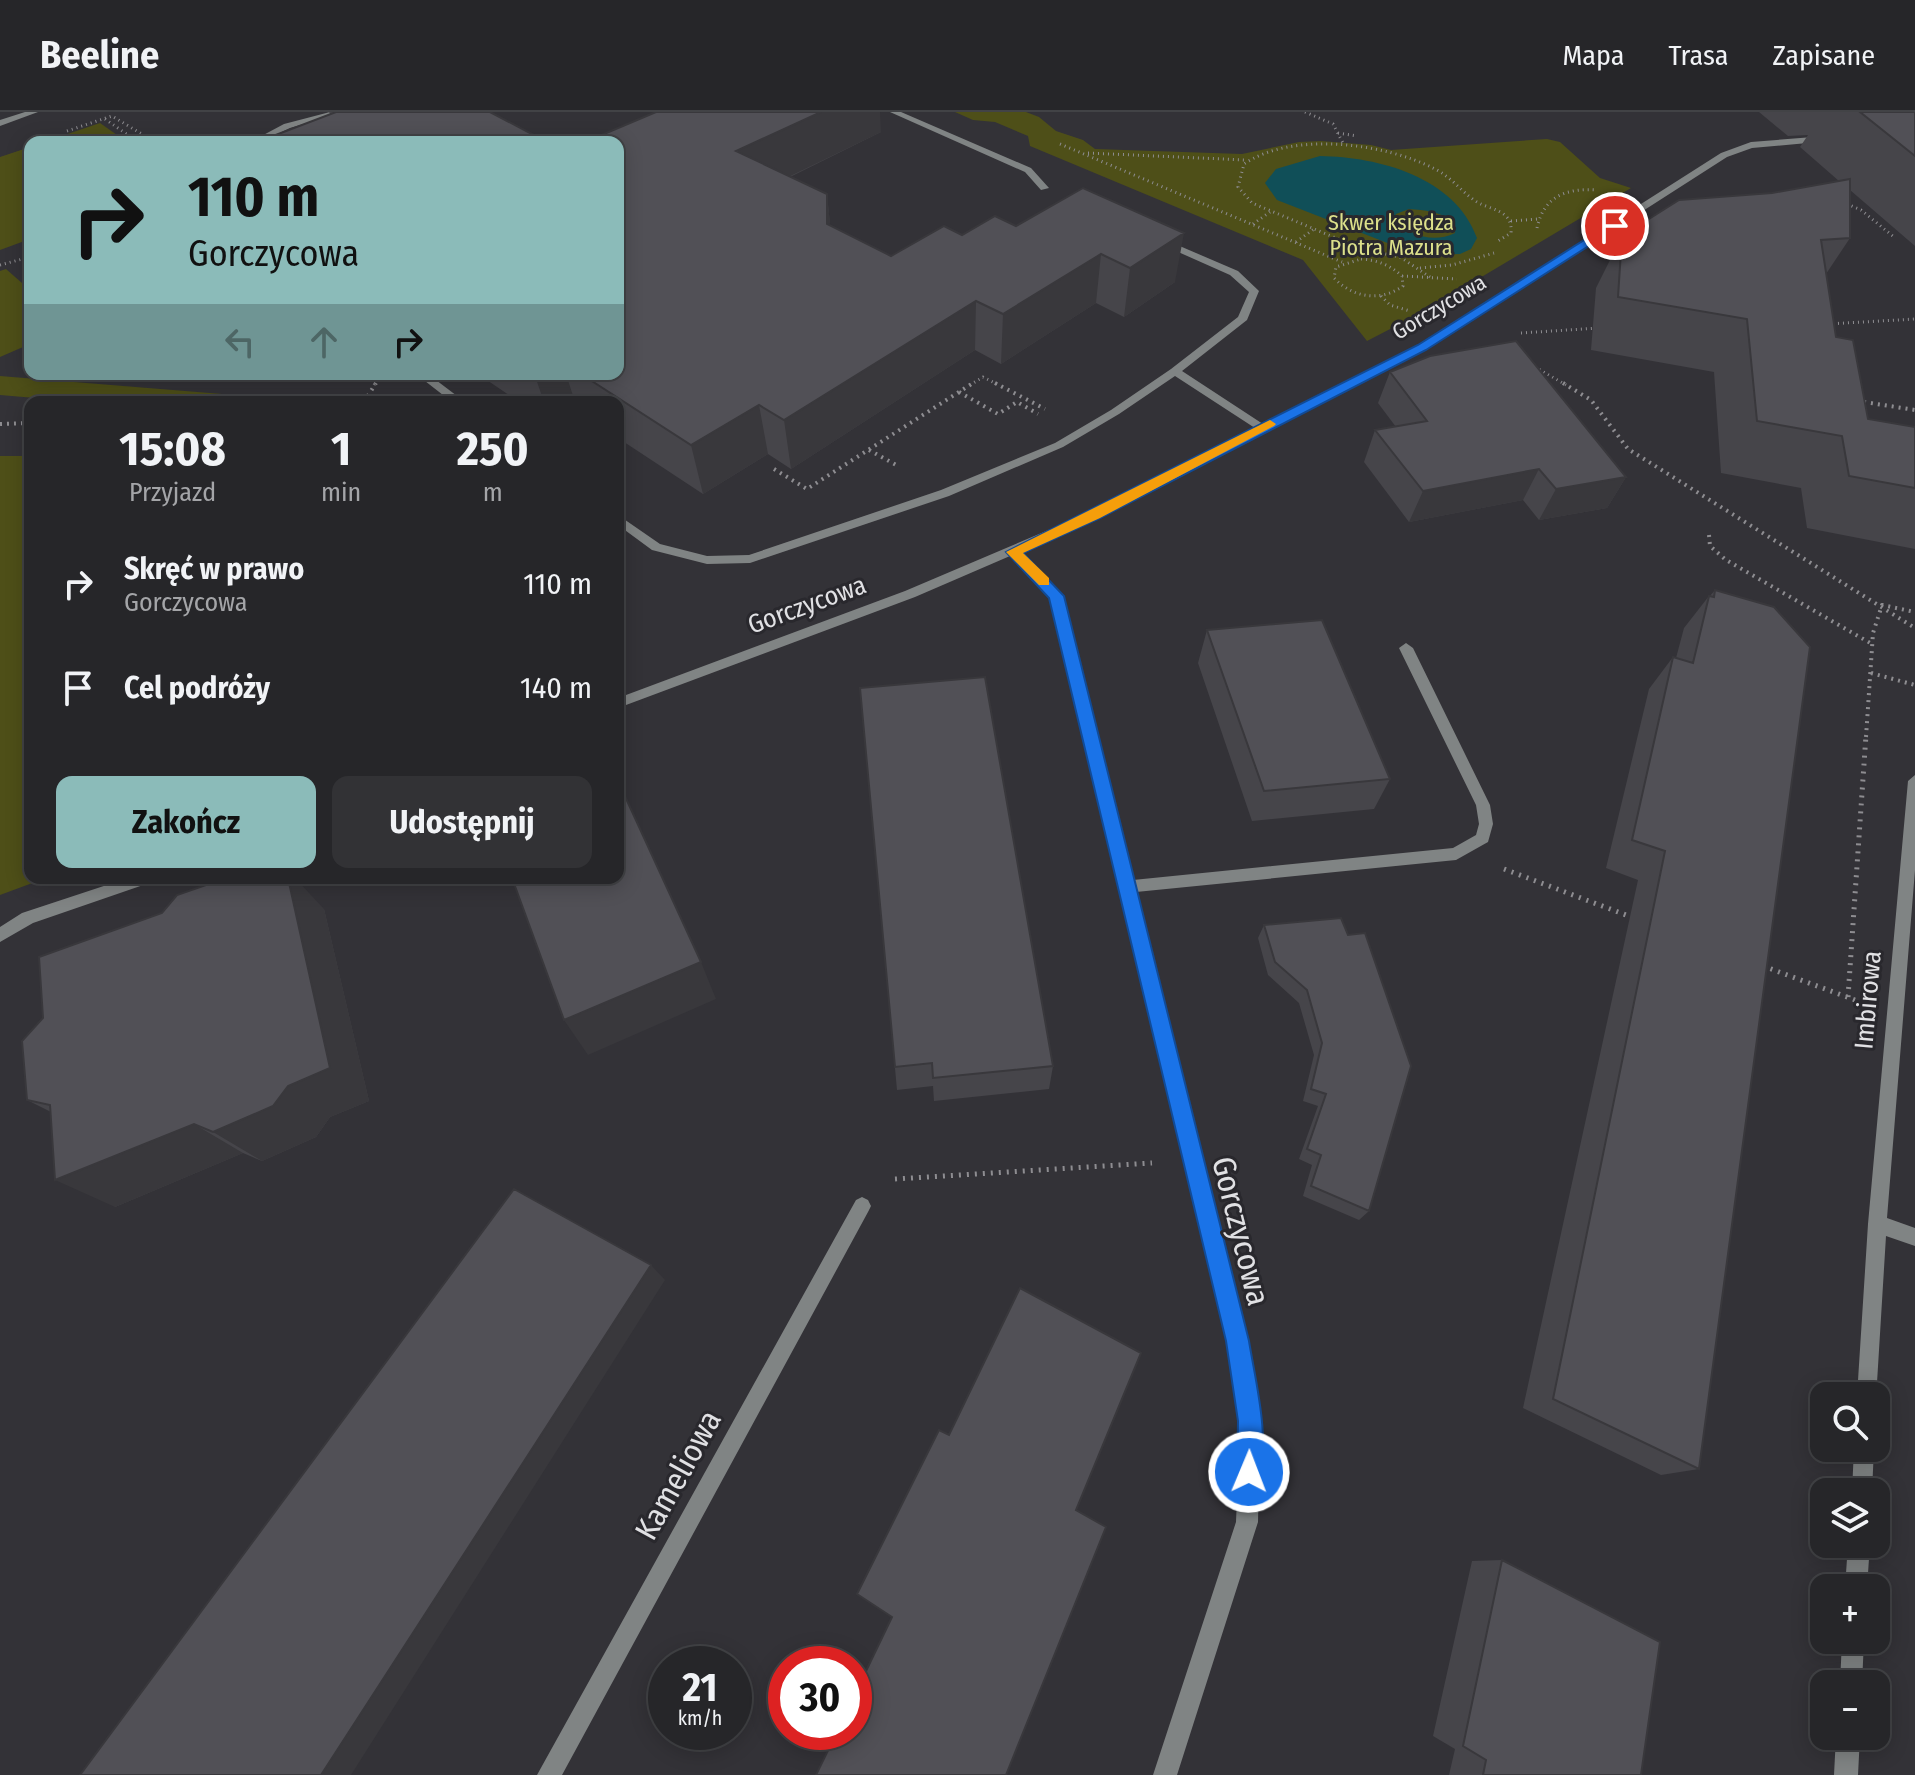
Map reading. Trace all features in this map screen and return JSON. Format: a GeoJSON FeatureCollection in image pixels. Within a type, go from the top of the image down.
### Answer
{"type":"FeatureCollection","features":[{"type":"Feature","properties":{"kind":"street"},"geometry":{"type":"LineString","coordinates":[[0,123],[34,112]]}},
{"type":"Feature","properties":{"kind":"street"},"geometry":{"type":"LineString","coordinates":[[266,136],[287,126],[340,112]]}},
{"type":"Feature","properties":{"kind":"street"},"geometry":{"type":"LineString","coordinates":[[894,112],[1028,170],[1044,188]]}},
{"type":"Feature","properties":{"kind":"street","name":"Gorczycowa"},"geometry":{"type":"LineString","coordinates":[[624,701],[910,594],[1095,515],[1422,348],[1724,155],[1751,145],[1846,138]]}},
{"type":"Feature","properties":{"kind":"street"},"geometry":{"type":"LineString","coordinates":[[624,523],[656,547],[707,560],[750,559],[945,493],[1059,445],[1175,371],[1243,318],[1254,291],[1234,273],[1148,235]]}},
{"type":"Feature","properties":{"kind":"street"},"geometry":{"type":"LineString","coordinates":[[1175,371],[1262,428]]}},
{"type":"Feature","properties":{"kind":"street"},"geometry":{"type":"LineString","coordinates":[[429,380],[451,396]]}},
{"type":"Feature","properties":{"kind":"street","name":"Gorczycowa"},"geometry":{"type":"LineString","coordinates":[[1013,552],[1056,596],[1238,1341],[1250,1421],[1247,1522],[1165,1775]]}},
{"type":"Feature","properties":{"kind":"street"},"geometry":{"type":"LineString","coordinates":[[1125,887],[1456,854],[1483,838],[1486,824],[1483,805],[1406,648]]}},
{"type":"Feature","properties":{"kind":"street","name":"Imbirowa"},"geometry":{"type":"LineString","coordinates":[[1868,1382],[1877,1224],[1915,781]]}},
{"type":"Feature","properties":{"kind":"street"},"geometry":{"type":"LineString","coordinates":[[0,935],[28,918],[129,884]]}},
{"type":"Feature","properties":{"kind":"street","name":"Kameliowa"},"geometry":{"type":"LineString","coordinates":[[549,1775],[862,1206]]}},
{"type":"Feature","properties":{"kind":"street"},"geometry":{"type":"LineString","coordinates":[[1877,1224],[1915,1237]]}},
{"type":"Feature","properties":{"kind":"street"},"geometry":{"type":"LineString","coordinates":[[1846,1775],[1847,1750]]}},
{"type":"Feature","properties":{"kind":"path"},"geometry":{"type":"LineString","coordinates":[[1305,112],[1333,124],[1344,145]]}},
{"type":"Feature","properties":{"kind":"path"},"geometry":{"type":"LineString","coordinates":[[63,133],[104,119],[118,118],[147,136]]}},
{"type":"Feature","properties":{"kind":"path"},"geometry":{"type":"LineString","coordinates":[[104,119],[129,136]]}},
{"type":"Feature","properties":{"kind":"path"},"geometry":{"type":"LineString","coordinates":[[1337,133],[1357,136]]}},
{"type":"Feature","properties":{"kind":"path"},"geometry":{"type":"LineString","coordinates":[[1054,142],[1343,262],[1361,259],[1380,262],[1402,276],[1421,277]]}},
{"type":"Feature","properties":{"kind":"path"},"geometry":{"type":"LineString","coordinates":[[1081,153],[1246,161],[1300,146],[1344,145],[1390,152],[1433,168],[1451,178],[1475,201],[1498,209],[1511,221],[1538,219]]}},
{"type":"Feature","properties":{"kind":"path"},"geometry":{"type":"LineString","coordinates":[[1246,161],[1240,168],[1237,181],[1241,196],[1270,212],[1362,249],[1400,257],[1430,277]]}},
{"type":"Feature","properties":{"kind":"path"},"geometry":{"type":"LineString","coordinates":[[1838,201],[1861,210],[1894,237]]}},
{"type":"Feature","properties":{"kind":"path"},"geometry":{"type":"LineString","coordinates":[[1252,224],[1270,212]]}},
{"type":"Feature","properties":{"kind":"path"},"geometry":{"type":"LineString","coordinates":[[1498,241],[1511,233],[1511,221]]}},
{"type":"Feature","properties":{"kind":"path"},"geometry":{"type":"LineString","coordinates":[[1296,242],[1314,229]]}},
{"type":"Feature","properties":{"kind":"path"},"geometry":{"type":"LineString","coordinates":[[1420,268],[1474,261],[1499,251]]}},
{"type":"Feature","properties":{"kind":"path"},"geometry":{"type":"LineString","coordinates":[[0,265],[24,259]]}},
{"type":"Feature","properties":{"kind":"path"},"geometry":{"type":"LineString","coordinates":[[1343,262],[1334,271],[1334,278],[1346,289],[1359,294],[1374,296],[1393,293],[1403,286],[1402,276]]}},
{"type":"Feature","properties":{"kind":"path"},"geometry":{"type":"LineString","coordinates":[[1825,324],[1915,319]]}},
{"type":"Feature","properties":{"kind":"path"},"geometry":{"type":"LineString","coordinates":[[1457,327],[1477,336],[1605,328]]}},
{"type":"Feature","properties":{"kind":"path"},"geometry":{"type":"LineString","coordinates":[[1528,363],[1591,400],[1628,449],[1632,460]]}},
{"type":"Feature","properties":{"kind":"path"},"geometry":{"type":"LineString","coordinates":[[774,469],[807,489],[983,377],[1040,406]]}},
{"type":"Feature","properties":{"kind":"path"},"geometry":{"type":"LineString","coordinates":[[1861,390],[1867,417]]}},
{"type":"Feature","properties":{"kind":"path"},"geometry":{"type":"LineString","coordinates":[[959,392],[998,414],[1017,402],[1076,435]]}},
{"type":"Feature","properties":{"kind":"path"},"geometry":{"type":"LineString","coordinates":[[1864,402],[1915,410]]}},
{"type":"Feature","properties":{"kind":"path"},"geometry":{"type":"LineString","coordinates":[[0,424],[24,423]]}},
{"type":"Feature","properties":{"kind":"path"},"geometry":{"type":"LineString","coordinates":[[1628,449],[1915,628]]}},
{"type":"Feature","properties":{"kind":"path"},"geometry":{"type":"LineString","coordinates":[[869,450],[892,463]]}},
{"type":"Feature","properties":{"kind":"path"},"geometry":{"type":"LineString","coordinates":[[1709,535],[1710,546],[1726,560],[1873,645]]}},
{"type":"Feature","properties":{"kind":"path"},"geometry":{"type":"LineString","coordinates":[[1882,605],[1915,612]]}},
{"type":"Feature","properties":{"kind":"path"},"geometry":{"type":"LineString","coordinates":[[1848,997],[1873,633],[1882,605]]}},
{"type":"Feature","properties":{"kind":"path"},"geometry":{"type":"LineString","coordinates":[[1871,673],[1915,685]]}},
{"type":"Feature","properties":{"kind":"path"},"geometry":{"type":"LineString","coordinates":[[1470,848],[1490,864],[1639,920]]}},
{"type":"Feature","properties":{"kind":"path"},"geometry":{"type":"LineString","coordinates":[[1758,964],[1895,1015]]}},
{"type":"Feature","properties":{"kind":"path"},"geometry":{"type":"LineString","coordinates":[[862,1206],[896,1178],[1193,1160]]}},
{"type":"Feature","properties":{"kind":"green space","name":"Skwer księdza Piotra Mazura"},"geometry":{"type":"Polygon","coordinates":[[[955,112],[1026,112],[1039,117],[1056,131],[1083,140],[1095,149],[1242,154],[1299,142],[1371,145],[1391,150],[1547,139],[1560,142],[1600,178],[1631,188],[1421,313],[1367,341],[1303,260],[1030,146],[1028,136],[995,122],[973,120],[955,112]]]}},
{"type":"Feature","properties":{"kind":"green space"},"geometry":{"type":"Polygon","coordinates":[[[100,123],[118,136],[62,136],[100,123]]]}},
{"type":"Feature","properties":{"kind":"green space"},"geometry":{"type":"Polygon","coordinates":[[[24,149],[24,241],[0,250],[0,157],[24,149]]]}},
{"type":"Feature","properties":{"kind":"green space"},"geometry":{"type":"Polygon","coordinates":[[[6,269],[24,285],[24,347],[0,357],[0,271],[6,269]]]}},
{"type":"Feature","properties":{"kind":"green space"},"geometry":{"type":"Polygon","coordinates":[[[0,376],[247,396],[24,397],[0,395],[0,376]]]}},
{"type":"Feature","properties":{"kind":"green space"},"geometry":{"type":"Polygon","coordinates":[[[0,456],[24,456],[24,884],[30,884],[0,895],[0,456]]]}},
{"type":"Feature","properties":{"kind":"water"},"geometry":{"type":"Polygon","coordinates":[[[1320,156],[1390,166],[1412,174],[1451,200],[1466,217],[1477,238],[1471,249],[1460,254],[1426,255],[1408,251],[1277,200],[1265,183],[1276,169],[1320,156]],[[1409,209],[1396,214],[1393,219],[1407,229],[1430,238],[1455,233],[1452,220],[1437,213],[1409,209]]]}},
{"type":"Feature","properties":{"kind":"building"},"geometry":{"type":"Polygon","coordinates":[[[336,112],[490,112],[536,136],[273,136],[336,112]]]}},
{"type":"Feature","properties":{"kind":"building"},"geometry":{"type":"Polygon","coordinates":[[[656,112],[821,112],[736,151],[827,194],[827,224],[891,256],[944,226],[962,235],[995,216],[1016,226],[1083,188],[1184,233],[1130,268],[1101,254],[1003,314],[976,301],[784,420],[759,405],[691,445],[624,402],[624,396],[615,396],[590,380],[624,380],[624,136],[599,136],[656,112]]]}},
{"type":"Feature","properties":{"kind":"building"},"geometry":{"type":"Polygon","coordinates":[[[1860,112],[1915,112],[1915,156],[1860,112]]]}},
{"type":"Feature","properties":{"kind":"building"},"geometry":{"type":"Polygon","coordinates":[[[1850,179],[1850,238],[1821,240],[1836,337],[1853,340],[1868,419],[1915,427],[1915,488],[1849,476],[1842,436],[1757,421],[1747,319],[1618,297],[1622,236],[1679,200],[1772,193],[1850,179]]]}},
{"type":"Feature","properties":{"kind":"building"},"geometry":{"type":"Polygon","coordinates":[[[1516,341],[1626,477],[1556,489],[1539,469],[1423,491],[1375,430],[1427,421],[1390,372],[1430,356],[1516,341]]]}},
{"type":"Feature","properties":{"kind":"building"},"geometry":{"type":"Polygon","coordinates":[[[1715,590],[1774,607],[1810,647],[1699,1469],[1553,1399],[1665,851],[1632,840],[1673,657],[1693,663],[1709,596],[1714,597],[1715,590]]]}},
{"type":"Feature","properties":{"kind":"building"},"geometry":{"type":"Polygon","coordinates":[[[1322,620],[1390,779],[1264,791],[1207,630],[1322,620]]]}},
{"type":"Feature","properties":{"kind":"building"},"geometry":{"type":"Polygon","coordinates":[[[985,677],[1053,1066],[933,1078],[932,1063],[895,1067],[860,688],[985,677]]]}},
{"type":"Feature","properties":{"kind":"building"},"geometry":{"type":"Polygon","coordinates":[[[624,794],[701,962],[564,1020],[514,884],[624,884],[624,794]]]}},
{"type":"Feature","properties":{"kind":"building"},"geometry":{"type":"Polygon","coordinates":[[[209,884],[289,884],[330,1068],[288,1086],[273,1106],[213,1132],[194,1124],[55,1180],[50,1105],[27,1100],[22,1041],[43,1018],[39,957],[162,913],[177,895],[209,884]]]}},
{"type":"Feature","properties":{"kind":"building"},"geometry":{"type":"Polygon","coordinates":[[[1341,918],[1348,935],[1365,933],[1411,1066],[1369,1211],[1311,1186],[1321,1155],[1307,1149],[1326,1094],[1311,1089],[1322,1043],[1307,990],[1275,962],[1264,925],[1341,918]]]}},
{"type":"Feature","properties":{"kind":"building"},"geometry":{"type":"Polygon","coordinates":[[[514,1189],[651,1265],[321,1775],[80,1775],[514,1189]]]}},
{"type":"Feature","properties":{"kind":"building"},"geometry":{"type":"Polygon","coordinates":[[[1020,1288],[1141,1353],[1076,1510],[1106,1527],[1006,1775],[816,1775],[828,1750],[872,1750],[872,1659],[892,1617],[857,1594],[939,1430],[949,1435],[1020,1288]]]}},
{"type":"Feature","properties":{"kind":"building"},"geometry":{"type":"Polygon","coordinates":[[[1502,1560],[1660,1642],[1641,1775],[1483,1775],[1486,1760],[1463,1746],[1502,1560]]]}},
{"type":"Feature","properties":{"kind":"slow traffic"},"geometry":{"type":"LineString","coordinates":[[1044,581],[1013,552],[1095,515],[1270,424]]}},
{"type":"Feature","properties":{"kind":"route"},"geometry":{"type":"LineString","coordinates":[[1249,1472],[1250,1421],[1238,1341],[1056,596],[1038,574],[1013,552],[1095,515],[1422,348],[1615,226]]}}]}
